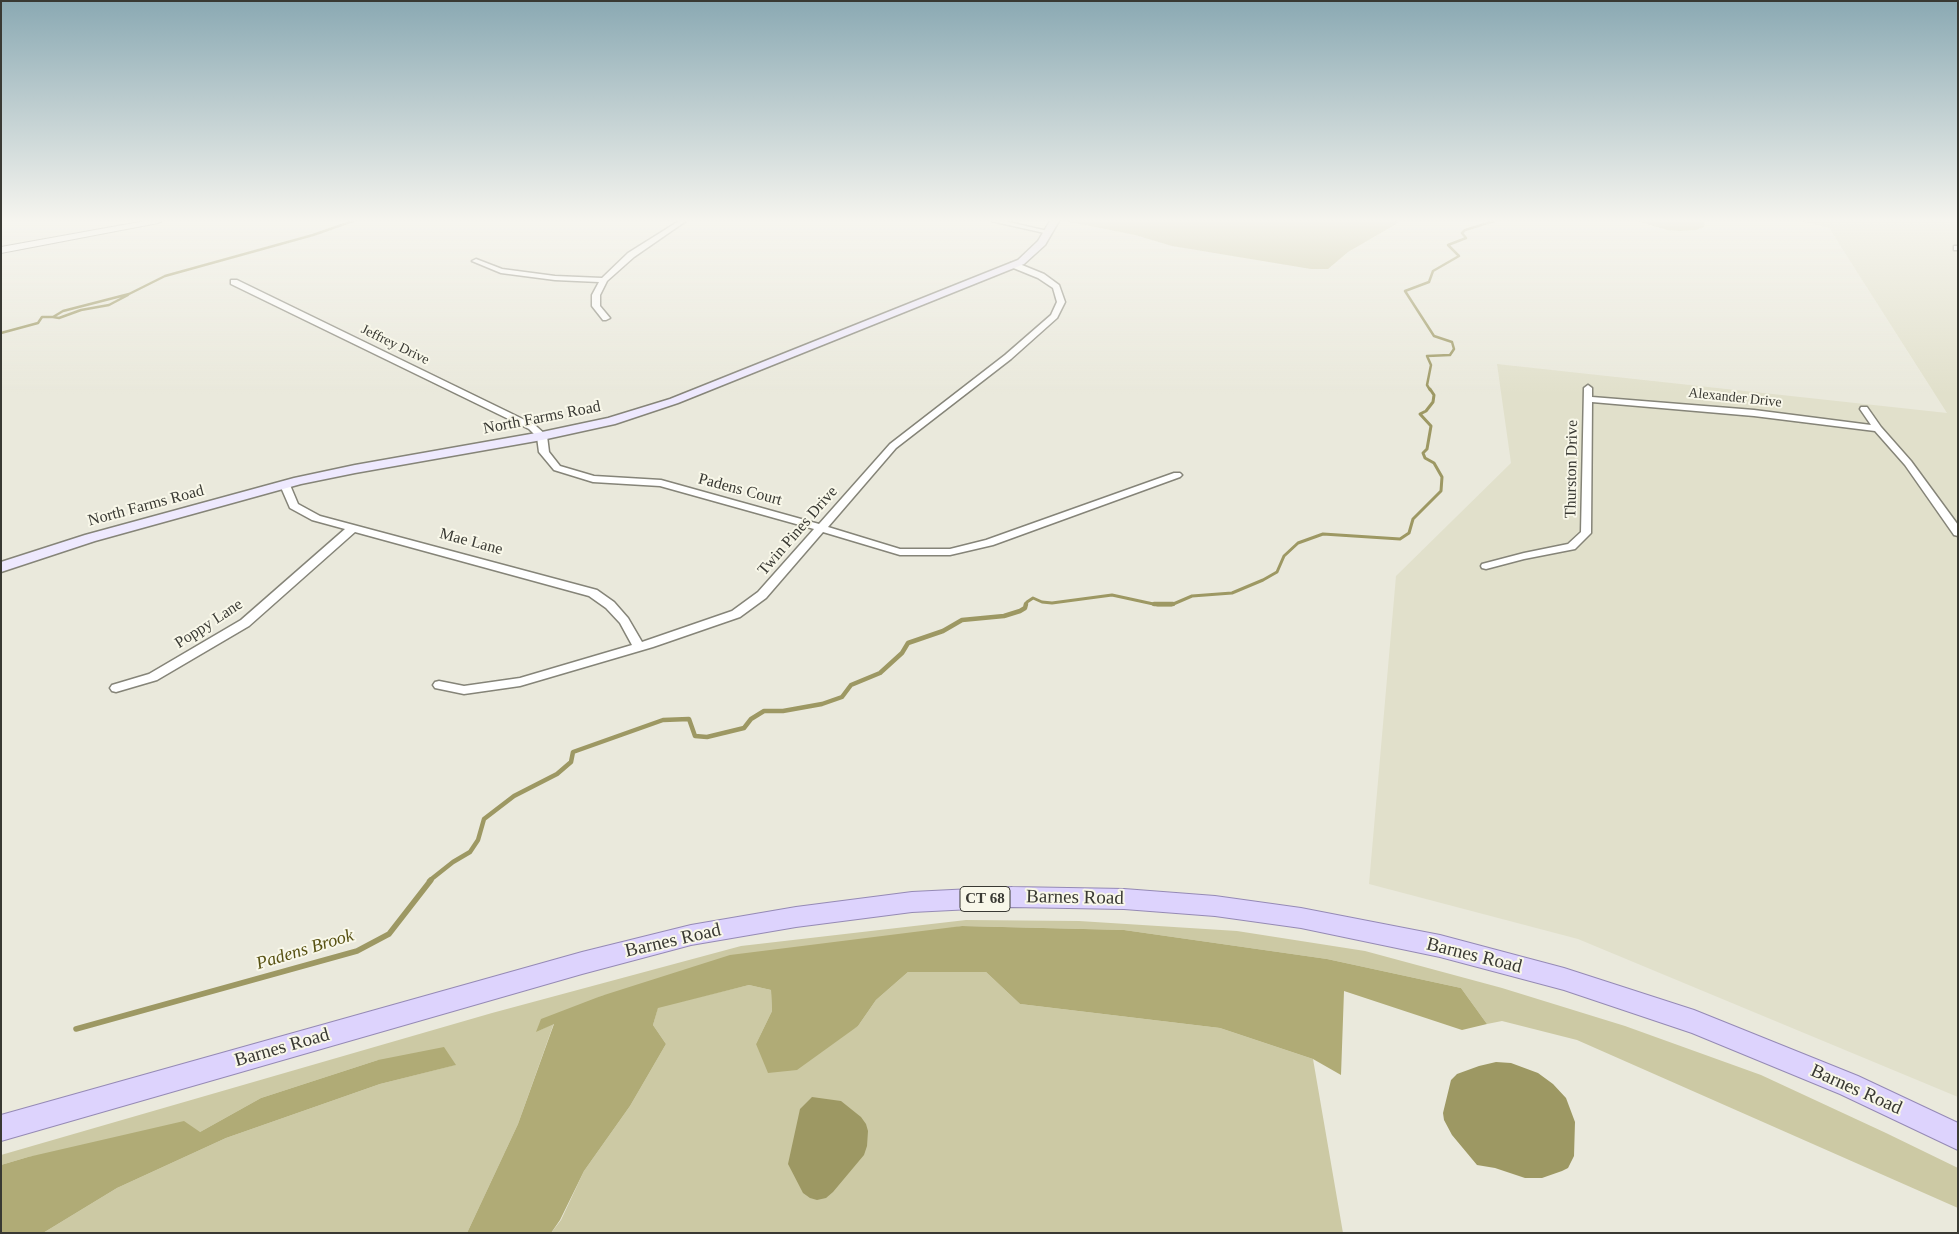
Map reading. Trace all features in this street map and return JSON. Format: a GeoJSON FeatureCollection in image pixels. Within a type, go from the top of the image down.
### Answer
{"type":"FeatureCollection","features":[{"type":"Feature","properties":{"kind":"main road","name":"North Farms Road"},"geometry":{"type":"LineString","coordinates":[[1,567],[90,538],[285,485],[355,469],[542,436],[611,421],[674,401],[980,279]]}},
{"type":"Feature","properties":{"kind":"main road","name":"Barnes Road"},"geometry":{"type":"LineString","coordinates":[[1,1128],[573,966],[691,935],[912,902],[1012,897],[1124,899],[1215,906],[1301,918],[1440,946],[1564,979],[1694,1022],[1849,1085],[1958,1137]]}},
{"type":"Feature","properties":{"kind":"street"},"geometry":{"type":"LineString","coordinates":[[569,279],[604,280],[596,295],[596,306],[606,318]]}},
{"type":"Feature","properties":{"kind":"street","name":"Twin Pines Drive"},"geometry":{"type":"LineString","coordinates":[[439,685],[464,690],[520,682],[639,647],[736,614],[762,595],[893,446],[1008,358],[1054,316],[1061,302],[1056,287],[1045,279]]}},
{"type":"Feature","properties":{"kind":"street","name":"Jeffrey Drive"},"geometry":{"type":"LineString","coordinates":[[234,282],[532,427],[542,436]]}},
{"type":"Feature","properties":{"kind":"street","name":"Thurston Drive"},"geometry":{"type":"LineString","coordinates":[[1486,566],[1570,547],[1586,533],[1588,388]]}},
{"type":"Feature","properties":{"kind":"street","name":"Alexander Drive"},"geometry":{"type":"LineString","coordinates":[[1588,399],[1754,413],[1878,429]]}},
{"type":"Feature","properties":{"kind":"street"},"geometry":{"type":"LineString","coordinates":[[1864,409],[1878,429],[1908,463],[1958,532]]}},
{"type":"Feature","properties":{"kind":"street","name":"Padens Court"},"geometry":{"type":"LineString","coordinates":[[542,436],[544,452],[557,468],[571,474],[593,479],[661,483],[900,552],[950,552],[988,543],[1177,475]]}},
{"type":"Feature","properties":{"kind":"street","name":"Mae Lane"},"geometry":{"type":"LineString","coordinates":[[285,485],[294,506],[316,518],[593,593],[610,605],[624,621],[639,647]]}},
{"type":"Feature","properties":{"kind":"street","name":"Poppy Lane"},"geometry":{"type":"LineString","coordinates":[[116,688],[153,677],[245,623],[354,527]]}},
{"type":"Feature","properties":{"kind":"shaded area"},"geometry":{"type":"Polygon","coordinates":[[[1861,279],[1958,279],[1958,1097],[1578,939],[1369,884],[1396,576],[1511,463],[1497,364],[1947,413],[1861,279]]]}},
{"type":"Feature","properties":{"kind":"shaded area"},"geometry":{"type":"Polygon","coordinates":[[[966,920],[1079,921],[1237,931],[1365,951],[1502,988],[1625,1026],[1761,1075],[1886,1133],[1958,1168],[1958,1208],[1577,1040],[1502,1021],[1487,1024],[1461,988],[1327,959],[1124,930],[962,926],[601,996],[536,1032],[554,1023],[518,1124],[467,1233],[43,1233],[117,1188],[226,1138],[380,1084],[455,1065],[378,1060],[261,1098],[200,1132],[28,1157],[1,1165],[1,1155],[492,1013],[741,946],[966,920]]]}},
{"type":"Feature","properties":{"kind":"shaded area"},"geometry":{"type":"Polygon","coordinates":[[[962,926],[1124,930],[1327,959],[1461,988],[1487,1024],[1462,1030],[1344,991],[1341,1075],[1313,1059],[1220,1028],[1020,1004],[986,972],[908,972],[876,1000],[858,1026],[797,1070],[768,1073],[756,1044],[772,1011],[771,990],[749,985],[658,1008],[653,1025],[666,1044],[630,1106],[584,1171],[560,1220],[551,1233],[467,1233],[518,1124],[554,1024],[536,1032],[541,1019],[601,996],[730,955],[962,926]]]}},
{"type":"Feature","properties":{"kind":"shaded area"},"geometry":{"type":"Polygon","coordinates":[[[908,972],[986,972],[1020,1004],[1220,1028],[1313,1059],[1343,1233],[551,1233],[561,1220],[584,1171],[630,1106],[666,1044],[653,1025],[658,1007],[749,985],[771,990],[772,1011],[756,1044],[849,1031],[858,1026],[876,1000],[908,972]]]}},
{"type":"Feature","properties":{"kind":"shaded area"},"geometry":{"type":"Polygon","coordinates":[[[444,1047],[456,1065],[380,1084],[226,1138],[117,1188],[43,1233],[1,1233],[1,1165],[184,1121],[200,1132],[261,1098],[378,1060],[444,1047]]]}},
{"type":"Feature","properties":{"kind":"shaded area"},"geometry":{"type":"Polygon","coordinates":[[[1496,1062],[1511,1063],[1538,1073],[1553,1084],[1566,1098],[1575,1122],[1574,1156],[1568,1168],[1542,1178],[1525,1178],[1495,1168],[1477,1165],[1452,1135],[1444,1120],[1443,1113],[1451,1080],[1457,1074],[1496,1062]]]}},
{"type":"Feature","properties":{"kind":"shaded area"},"geometry":{"type":"Polygon","coordinates":[[[812,1097],[841,1101],[861,1117],[868,1131],[864,1155],[833,1192],[826,1198],[817,1200],[803,1193],[788,1164],[800,1109],[812,1097]]]}},
{"type":"Feature","properties":{"kind":"waterway"},"geometry":{"type":"LineString","coordinates":[[53,317],[63,311],[129,294],[160,279]]}},
{"type":"Feature","properties":{"kind":"waterway","name":"Padens Brook"},"geometry":{"type":"LineString","coordinates":[[1430,279],[1429,282],[1405,291],[1434,336],[1452,342],[1454,349],[1450,355],[1427,356],[1431,365],[1427,385],[1430,390]]}},
{"type":"Feature","properties":{"kind":"waterway"},"geometry":{"type":"LineString","coordinates":[[53,317],[59,318],[81,310],[109,305],[128,295]]}},
{"type":"Feature","properties":{"kind":"waterway"},"geometry":{"type":"LineString","coordinates":[[1,333],[38,323],[42,317],[53,317]]}},
{"type":"Feature","properties":{"kind":"waterway","name":"Padens Brook"},"geometry":{"type":"LineString","coordinates":[[1026,605],[1033,598],[1042,602],[1052,603],[1112,595],[1158,605],[1171,605],[1192,596],[1232,593],[1263,580],[1277,572],[1284,556],[1298,543],[1323,534],[1400,539],[1409,533],[1413,519],[1441,491],[1442,477],[1434,463],[1425,458],[1423,453],[1427,449],[1431,426],[1420,414],[1426,411],[1433,402],[1434,395],[1430,389]]}},
{"type":"Feature","properties":{"kind":"waterway","name":"Padens Brook"},"geometry":{"type":"LineString","coordinates":[[429,881],[453,862],[470,852],[478,840],[484,819],[514,796],[557,774],[571,762],[573,752],[663,720],[689,719],[695,736],[707,737],[744,728],[751,719],[764,711],[783,711],[822,704],[842,697],[851,685],[880,673],[902,653],[908,643],[943,631],[962,620],[1004,616],[1020,611],[1025,608],[1026,604]]}},
{"type":"Feature","properties":{"kind":"waterway","name":"Padens Brook"},"geometry":{"type":"LineString","coordinates":[[1154,604],[1173,604]]}},
{"type":"Feature","properties":{"kind":"waterway","name":"Padens Brook"},"geometry":{"type":"LineString","coordinates":[[76,1029],[357,951],[389,934],[431,880]]}}]}
